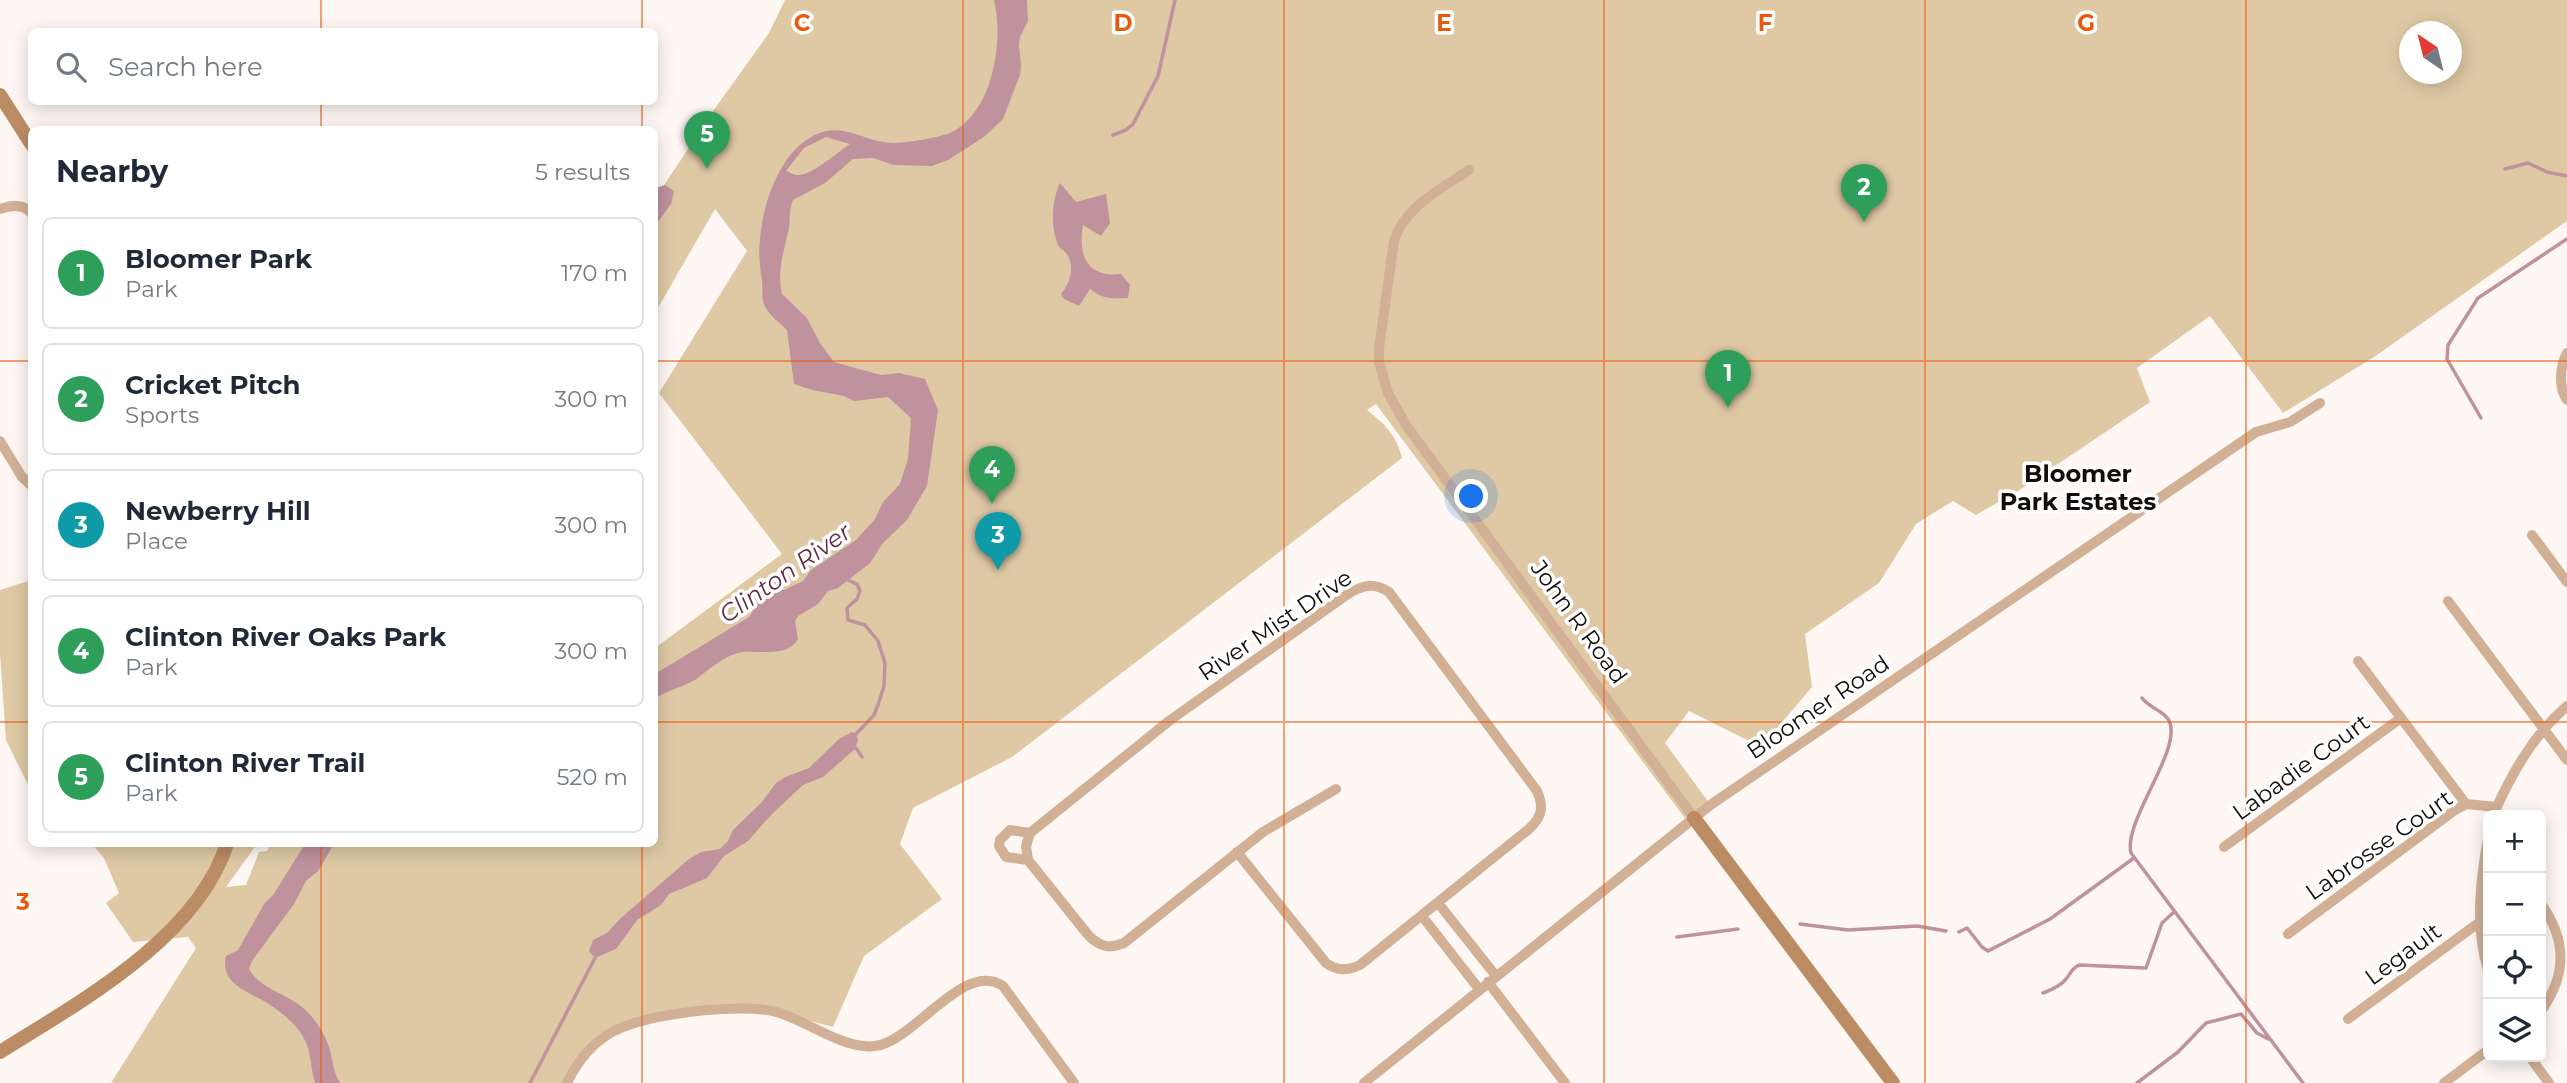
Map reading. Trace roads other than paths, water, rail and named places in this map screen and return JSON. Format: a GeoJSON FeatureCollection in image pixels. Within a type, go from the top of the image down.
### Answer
{"type":"FeatureCollection","features":[{"type":"Feature","properties":{"kind":"street"},"geometry":{"type":"LineString","coordinates":[[0,95],[28,139]]}},
{"type":"Feature","properties":{"kind":"street","name":"John R Road"},"geometry":{"type":"LineString","coordinates":[[1469,170],[1418,206],[1398,227],[1394,240],[1379,348],[1383,378],[1396,410],[1694,818],[1893,1083]]}},
{"type":"Feature","properties":{"kind":"street"},"geometry":{"type":"LineString","coordinates":[[0,209],[12,204],[28,209]]}},
{"type":"Feature","properties":{"kind":"street"},"geometry":{"type":"LineString","coordinates":[[2567,353],[2561,376],[2563,394],[2567,400]]}},
{"type":"Feature","properties":{"kind":"street","name":"Bloomer Road"},"geometry":{"type":"LineString","coordinates":[[1364,1083],[1694,818],[1760,769],[1795,748],[2256,432],[2290,422],[2320,403]]}},
{"type":"Feature","properties":{"kind":"street"},"geometry":{"type":"LineString","coordinates":[[0,440],[28,482]]}},
{"type":"Feature","properties":{"kind":"street"},"geometry":{"type":"LineString","coordinates":[[2532,535],[2567,582]]}},
{"type":"Feature","properties":{"kind":"street","name":"River Mist Drive"},"geometry":{"type":"LineString","coordinates":[[1364,585],[1373,585],[1389,592],[1537,791],[1542,809],[1537,822],[1360,965],[1347,970],[1336,969],[1326,962],[1237,852],[1124,943],[1108,947],[1101,946],[1088,936],[1028,860],[1006,858],[999,846],[1000,839],[1010,830],[1018,829],[1030,833],[1191,705],[1364,585]]}},
{"type":"Feature","properties":{"kind":"street"},"geometry":{"type":"LineString","coordinates":[[2448,601],[2567,761]]}},
{"type":"Feature","properties":{"kind":"street"},"geometry":{"type":"LineString","coordinates":[[2358,661],[2466,804]]}},
{"type":"Feature","properties":{"kind":"street"},"geometry":{"type":"LineString","coordinates":[[2495,810],[2516,768],[2543,730],[2567,706]]}},
{"type":"Feature","properties":{"kind":"street","name":"Labadie Court"},"geometry":{"type":"LineString","coordinates":[[2224,847],[2401,718]]}},
{"type":"Feature","properties":{"kind":"street"},"geometry":{"type":"LineString","coordinates":[[1237,852],[1279,821],[1336,789]]}},
{"type":"Feature","properties":{"kind":"street","name":"Labrosse Court"},"geometry":{"type":"LineString","coordinates":[[2288,934],[2441,819],[2466,804],[2491,810]]}},
{"type":"Feature","properties":{"kind":"street"},"geometry":{"type":"LineString","coordinates":[[1028,860],[1026,845],[1030,833]]}},
{"type":"Feature","properties":{"kind":"street"},"geometry":{"type":"LineString","coordinates":[[0,1052],[147,952],[190,912],[206,890],[226,847]]}},
{"type":"Feature","properties":{"kind":"street"},"geometry":{"type":"LineString","coordinates":[[2483,870],[2480,886],[2483,936]]}},
{"type":"Feature","properties":{"kind":"street"},"geometry":{"type":"LineString","coordinates":[[1438,903],[1565,1083]]}},
{"type":"Feature","properties":{"kind":"street"},"geometry":{"type":"LineString","coordinates":[[2546,912],[2562,946],[2563,965],[2560,984],[2546,1004]]}},
{"type":"Feature","properties":{"kind":"street"},"geometry":{"type":"LineString","coordinates":[[1422,916],[1479,989]]}},
{"type":"Feature","properties":{"kind":"street","name":"Legault"},"geometry":{"type":"LineString","coordinates":[[2348,1018],[2481,921]]}},
{"type":"Feature","properties":{"kind":"street"},"geometry":{"type":"LineString","coordinates":[[567,1083],[586,1053],[610,1033],[638,1022],[743,1007],[766,1009],[870,1047],[893,1039],[979,980],[991,980],[1003,986],[1074,1083]]}},
{"type":"Feature","properties":{"kind":"street"},"geometry":{"type":"LineString","coordinates":[[2444,1083],[2483,1054]]}},
{"type":"Feature","properties":{"kind":"street"},"geometry":{"type":"LineString","coordinates":[[2534,1062],[2549,1083]]}},
{"type":"Feature","properties":{"kind":"waterway"},"geometry":{"type":"LineString","coordinates":[[1113,135],[1133,124],[1158,76],[1175,0]]}},
{"type":"Feature","properties":{"kind":"waterway"},"geometry":{"type":"LineString","coordinates":[[2505,169],[2528,163],[2547,172],[2567,176]]}},
{"type":"Feature","properties":{"kind":"waterway"},"geometry":{"type":"LineString","coordinates":[[2481,418],[2447,359],[2448,345],[2478,298],[2567,239]]}},
{"type":"Feature","properties":{"kind":"waterway"},"geometry":{"type":"LineString","coordinates":[[848,580],[857,584],[860,591],[857,599],[847,608],[848,620],[865,625],[878,641],[885,663],[884,686],[874,715],[856,734]]}},
{"type":"Feature","properties":{"kind":"waterway"},"geometry":{"type":"LineString","coordinates":[[2142,698],[2168,719],[2171,736],[2167,752],[2135,824],[2131,853],[2303,1083]]}},
{"type":"Feature","properties":{"kind":"waterway"},"geometry":{"type":"LineString","coordinates":[[856,748],[862,757]]}},
{"type":"Feature","properties":{"kind":"waterway"},"geometry":{"type":"LineString","coordinates":[[1959,932],[1967,928],[1988,951],[2050,919],[2134,858]]}},
{"type":"Feature","properties":{"kind":"waterway"},"geometry":{"type":"LineString","coordinates":[[2043,993],[2061,984],[2079,965],[2146,968],[2162,923],[2174,912]]}},
{"type":"Feature","properties":{"kind":"waterway"},"geometry":{"type":"LineString","coordinates":[[1800,924],[1848,930],[1917,926],[1946,931]]}},
{"type":"Feature","properties":{"kind":"waterway"},"geometry":{"type":"LineString","coordinates":[[1677,937],[1738,929]]}},
{"type":"Feature","properties":{"kind":"waterway"},"geometry":{"type":"LineString","coordinates":[[530,1083],[595,958]]}},
{"type":"Feature","properties":{"kind":"waterway"},"geometry":{"type":"LineString","coordinates":[[2137,1083],[2178,1052],[2206,1023],[2241,1014],[2257,1033],[2268,1039]]}},
{"type":"Feature","properties":{"kind":"place","name":"Clinton River Trail"},"geometry":{"type":"Point","coordinates":[707,169]}},
{"type":"Feature","properties":{"kind":"place","name":"Cricket Pitch"},"geometry":{"type":"Point","coordinates":[1864,222]}},
{"type":"Feature","properties":{"kind":"place","name":"Bloomer Park"},"geometry":{"type":"Point","coordinates":[1728,408]}},
{"type":"Feature","properties":{"kind":"place","name":"Clinton River Oaks Park"},"geometry":{"type":"Point","coordinates":[992,504]}},
{"type":"Feature","properties":{"kind":"place","name":"Newberry Hill"},"geometry":{"type":"Point","coordinates":[998,570]}},
{"type":"Feature","properties":{"kind":"district","name":"Bloomer Park Estates"},"geometry":{"type":"Point","coordinates":[2078,487]}},
{"type":"Feature","properties":{"kind":"water label","name":"Clinton River"},"geometry":{"type":"Point","coordinates":[785,573]}}]}
